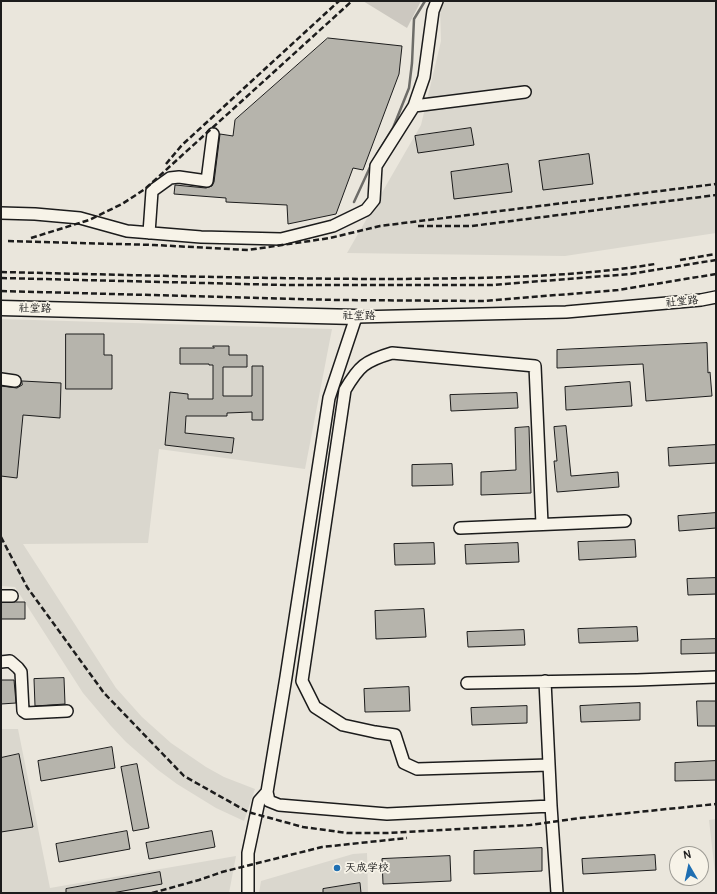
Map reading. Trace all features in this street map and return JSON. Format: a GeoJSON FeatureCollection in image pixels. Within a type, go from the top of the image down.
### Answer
{"type":"FeatureCollection","features":[{"type":"Feature","properties":{"kind":"main road","name":"社堂路"},"geometry":{"type":"LineString","coordinates":[[1,308],[356,317]]}},
{"type":"Feature","properties":{"kind":"street"},"geometry":{"type":"LineString","coordinates":[[1,213],[80,218],[127,231],[201,238],[281,239],[333,226],[366,210],[374,200],[376,166],[414,106],[424,77],[432,11],[437,1]]}},
{"type":"Feature","properties":{"kind":"street"},"geometry":{"type":"LineString","coordinates":[[414,106],[525,92]]}},
{"type":"Feature","properties":{"kind":"street"},"geometry":{"type":"LineString","coordinates":[[149,233],[152,191],[170,178],[179,177],[207,181],[213,134]]}},
{"type":"Feature","properties":{"kind":"street","name":"社堂路"},"geometry":{"type":"LineString","coordinates":[[356,317],[566,312],[693,301],[716,297]]}},
{"type":"Feature","properties":{"kind":"street"},"geometry":{"type":"LineString","coordinates":[[356,317],[329,398],[267,792],[268,801],[279,805],[387,814],[551,806]]}},
{"type":"Feature","properties":{"kind":"street"},"geometry":{"type":"LineString","coordinates":[[542,524],[535,366],[392,353],[372,359],[355,373],[345,390],[302,681],[315,707],[342,725],[395,735],[404,763],[417,769],[549,765]]}},
{"type":"Feature","properties":{"kind":"street"},"geometry":{"type":"LineString","coordinates":[[1,379],[15,381]]}},
{"type":"Feature","properties":{"kind":"street"},"geometry":{"type":"LineString","coordinates":[[460,528],[625,521]]}},
{"type":"Feature","properties":{"kind":"street"},"geometry":{"type":"LineString","coordinates":[[1,662],[10,661],[21,672],[23,711],[26,713],[67,711]]}},
{"type":"Feature","properties":{"kind":"street"},"geometry":{"type":"LineString","coordinates":[[467,682],[637,680],[716,677]]}},
{"type":"Feature","properties":{"kind":"street"},"geometry":{"type":"LineString","coordinates":[[545,681],[557,893]]}},
{"type":"Feature","properties":{"kind":"street"},"geometry":{"type":"LineString","coordinates":[[248,893],[248,853],[259,801],[267,792]]}},
{"type":"Feature","properties":{"kind":"shaded area"},"geometry":{"type":"Polygon","coordinates":[[[363,1],[421,1],[407,28],[363,1]]]}},
{"type":"Feature","properties":{"kind":"shaded area"},"geometry":{"type":"Polygon","coordinates":[[[444,1],[716,1],[716,233],[565,256],[347,253],[421,125],[441,41],[440,6],[444,1]]]}},
{"type":"Feature","properties":{"kind":"shaded area"},"geometry":{"type":"Polygon","coordinates":[[[1,319],[332,329],[305,469],[159,449],[148,543],[23,544],[116,688],[142,717],[171,743],[206,767],[224,777],[255,789],[244,821],[216,808],[177,784],[158,770],[126,742],[83,693],[15,587],[1,586],[1,319]]]}},
{"type":"Feature","properties":{"kind":"shaded area"},"geometry":{"type":"Polygon","coordinates":[[[1,729],[18,729],[50,888],[236,856],[229,893],[1,893],[1,729]]]}},
{"type":"Feature","properties":{"kind":"shaded area"},"geometry":{"type":"Polygon","coordinates":[[[716,819],[716,882],[709,820],[716,819]]]}},
{"type":"Feature","properties":{"kind":"shaded area","name":"天成学校"},"geometry":{"type":"Polygon","coordinates":[[[367,853],[368,893],[259,893],[261,881],[353,854],[367,853]]]}},
{"type":"Feature","properties":{"kind":"building"},"geometry":{"type":"Polygon","coordinates":[[[328,38],[402,46],[399,74],[363,170],[353,168],[336,214],[288,224],[287,205],[226,202],[226,198],[174,194],[175,185],[206,188],[212,186],[214,182],[220,134],[233,136],[235,120],[328,38]]]}},
{"type":"Feature","properties":{"kind":"building"},"geometry":{"type":"Polygon","coordinates":[[[471,128],[474,145],[418,153],[415,136],[471,128]]]}},
{"type":"Feature","properties":{"kind":"building"},"geometry":{"type":"Polygon","coordinates":[[[589,154],[593,184],[543,190],[539,161],[589,154]]]}},
{"type":"Feature","properties":{"kind":"building"},"geometry":{"type":"Polygon","coordinates":[[[508,164],[512,192],[454,199],[451,172],[508,164]]]}},
{"type":"Feature","properties":{"kind":"building"},"geometry":{"type":"Polygon","coordinates":[[[66,334],[104,334],[104,355],[112,355],[112,389],[66,389],[66,334]]]}},
{"type":"Feature","properties":{"kind":"building"},"geometry":{"type":"Polygon","coordinates":[[[707,343],[708,373],[710,372],[712,396],[646,401],[643,364],[557,368],[557,350],[707,343]]]}},
{"type":"Feature","properties":{"kind":"building"},"geometry":{"type":"Polygon","coordinates":[[[213,346],[229,346],[229,355],[247,355],[247,367],[223,367],[223,396],[252,396],[252,366],[263,366],[263,420],[252,420],[252,412],[227,413],[227,416],[186,416],[185,433],[234,438],[232,453],[165,445],[170,392],[188,394],[188,399],[213,399],[213,365],[180,364],[180,348],[214,348],[213,346]]]}},
{"type":"Feature","properties":{"kind":"building"},"geometry":{"type":"Polygon","coordinates":[[[22,381],[61,383],[60,418],[23,415],[17,478],[1,476],[1,386],[17,388],[22,385],[22,381]]]}},
{"type":"Feature","properties":{"kind":"building"},"geometry":{"type":"Polygon","coordinates":[[[630,382],[632,406],[566,410],[565,387],[630,382]]]}},
{"type":"Feature","properties":{"kind":"building"},"geometry":{"type":"Polygon","coordinates":[[[517,393],[518,408],[451,411],[450,395],[517,393]]]}},
{"type":"Feature","properties":{"kind":"building"},"geometry":{"type":"Polygon","coordinates":[[[566,426],[571,476],[618,472],[619,487],[557,492],[554,461],[557,461],[554,427],[566,426]]]}},
{"type":"Feature","properties":{"kind":"building"},"geometry":{"type":"Polygon","coordinates":[[[529,427],[531,493],[481,495],[481,472],[516,470],[515,428],[529,427]]]}},
{"type":"Feature","properties":{"kind":"building"},"geometry":{"type":"Polygon","coordinates":[[[716,445],[716,463],[669,466],[668,448],[716,445]]]}},
{"type":"Feature","properties":{"kind":"building"},"geometry":{"type":"Polygon","coordinates":[[[452,464],[453,485],[412,486],[412,465],[452,464]]]}},
{"type":"Feature","properties":{"kind":"building"},"geometry":{"type":"Polygon","coordinates":[[[716,513],[716,528],[679,531],[678,516],[716,513]]]}},
{"type":"Feature","properties":{"kind":"building"},"geometry":{"type":"Polygon","coordinates":[[[635,540],[636,557],[579,560],[578,542],[635,540]]]}},
{"type":"Feature","properties":{"kind":"building"},"geometry":{"type":"Polygon","coordinates":[[[434,543],[435,564],[395,565],[394,544],[434,543]]]}},
{"type":"Feature","properties":{"kind":"building"},"geometry":{"type":"Polygon","coordinates":[[[518,543],[519,562],[466,564],[465,545],[518,543]]]}},
{"type":"Feature","properties":{"kind":"building"},"geometry":{"type":"Polygon","coordinates":[[[716,578],[716,594],[688,595],[687,579],[716,578]]]}},
{"type":"Feature","properties":{"kind":"building"},"geometry":{"type":"Polygon","coordinates":[[[25,602],[25,619],[1,619],[1,603],[25,602]]]}},
{"type":"Feature","properties":{"kind":"building"},"geometry":{"type":"Polygon","coordinates":[[[424,609],[426,637],[376,639],[375,611],[424,609]]]}},
{"type":"Feature","properties":{"kind":"building"},"geometry":{"type":"Polygon","coordinates":[[[637,627],[638,641],[579,643],[578,629],[637,627]]]}},
{"type":"Feature","properties":{"kind":"building"},"geometry":{"type":"Polygon","coordinates":[[[524,630],[525,645],[468,647],[467,632],[524,630]]]}},
{"type":"Feature","properties":{"kind":"building"},"geometry":{"type":"Polygon","coordinates":[[[716,639],[716,653],[681,654],[681,640],[716,639]]]}},
{"type":"Feature","properties":{"kind":"building"},"geometry":{"type":"Polygon","coordinates":[[[64,678],[65,704],[35,706],[34,679],[64,678]]]}},
{"type":"Feature","properties":{"kind":"building"},"geometry":{"type":"Polygon","coordinates":[[[1,680],[14,680],[16,703],[1,704],[1,680]]]}},
{"type":"Feature","properties":{"kind":"building"},"geometry":{"type":"Polygon","coordinates":[[[409,687],[410,711],[365,712],[364,689],[409,687]]]}},
{"type":"Feature","properties":{"kind":"building"},"geometry":{"type":"Polygon","coordinates":[[[697,701],[716,701],[716,726],[698,726],[697,701]]]}},
{"type":"Feature","properties":{"kind":"building"},"geometry":{"type":"Polygon","coordinates":[[[640,703],[640,720],[581,722],[580,706],[640,703]]]}},
{"type":"Feature","properties":{"kind":"building"},"geometry":{"type":"Polygon","coordinates":[[[527,706],[527,723],[472,725],[471,708],[527,706]]]}},
{"type":"Feature","properties":{"kind":"building"},"geometry":{"type":"Polygon","coordinates":[[[112,747],[115,768],[41,781],[38,761],[112,747]]]}},
{"type":"Feature","properties":{"kind":"building"},"geometry":{"type":"Polygon","coordinates":[[[19,754],[33,827],[1,832],[1,758],[19,754]]]}},
{"type":"Feature","properties":{"kind":"building"},"geometry":{"type":"Polygon","coordinates":[[[716,761],[716,780],[675,781],[675,763],[716,761]]]}},
{"type":"Feature","properties":{"kind":"building"},"geometry":{"type":"Polygon","coordinates":[[[137,764],[149,828],[133,831],[121,767],[137,764]]]}},
{"type":"Feature","properties":{"kind":"building"},"geometry":{"type":"Polygon","coordinates":[[[127,831],[130,849],[59,862],[56,844],[127,831]]]}},
{"type":"Feature","properties":{"kind":"building"},"geometry":{"type":"Polygon","coordinates":[[[212,831],[215,847],[149,859],[146,843],[212,831]]]}},
{"type":"Feature","properties":{"kind":"building"},"geometry":{"type":"Polygon","coordinates":[[[542,848],[542,871],[474,874],[474,851],[542,848]]]}},
{"type":"Feature","properties":{"kind":"building"},"geometry":{"type":"Polygon","coordinates":[[[655,855],[656,870],[583,874],[582,859],[655,855]]]}},
{"type":"Feature","properties":{"kind":"building"},"geometry":{"type":"Polygon","coordinates":[[[450,856],[451,881],[383,884],[382,859],[450,856]]]}},
{"type":"Feature","properties":{"kind":"building"},"geometry":{"type":"Polygon","coordinates":[[[160,872],[162,884],[112,893],[66,893],[66,889],[160,872]]]}},
{"type":"Feature","properties":{"kind":"building"},"geometry":{"type":"Polygon","coordinates":[[[360,883],[361,893],[323,893],[323,889],[360,883]]]}},
{"type":"Feature","properties":{"kind":"waterway"},"geometry":{"type":"LineString","coordinates":[[377,154],[393,128],[409,88],[414,19],[425,1]]}},
{"type":"Feature","properties":{"kind":"waterway"},"geometry":{"type":"LineString","coordinates":[[354,202],[371,165]]}},
{"type":"Feature","properties":{"kind":"railway"},"geometry":{"type":"LineString","coordinates":[[166,164],[182,145],[339,1]]}},
{"type":"Feature","properties":{"kind":"railway"},"geometry":{"type":"LineString","coordinates":[[31,238],[89,220],[122,204],[145,189],[352,1]]}},
{"type":"Feature","properties":{"kind":"railway"},"geometry":{"type":"LineString","coordinates":[[8,241],[154,245],[248,250],[330,238],[380,226],[716,184]]}},
{"type":"Feature","properties":{"kind":"railway"},"geometry":{"type":"LineString","coordinates":[[418,226],[472,226],[716,195]]}},
{"type":"Feature","properties":{"kind":"railway"},"geometry":{"type":"LineString","coordinates":[[680,260],[716,254]]}},
{"type":"Feature","properties":{"kind":"railway"},"geometry":{"type":"LineString","coordinates":[[1,278],[285,285],[492,285],[630,274],[716,260]]}},
{"type":"Feature","properties":{"kind":"railway"},"geometry":{"type":"LineString","coordinates":[[1,272],[248,278],[428,279],[558,275],[623,269],[655,264]]}},
{"type":"Feature","properties":{"kind":"railway"},"geometry":{"type":"LineString","coordinates":[[1,291],[336,300],[484,301],[618,290],[716,274]]}},
{"type":"Feature","properties":{"kind":"railway"},"geometry":{"type":"LineString","coordinates":[[1,537],[27,587],[104,693],[184,776],[248,812],[303,827],[347,833],[387,833],[530,825],[580,818],[716,804]]}},
{"type":"Feature","properties":{"kind":"railway"},"geometry":{"type":"LineString","coordinates":[[152,893],[222,872],[322,847],[407,838]]}},
{"type":"Feature","properties":{"kind":"place","name":"天成学校"},"geometry":{"type":"Point","coordinates":[337,868]}}]}
